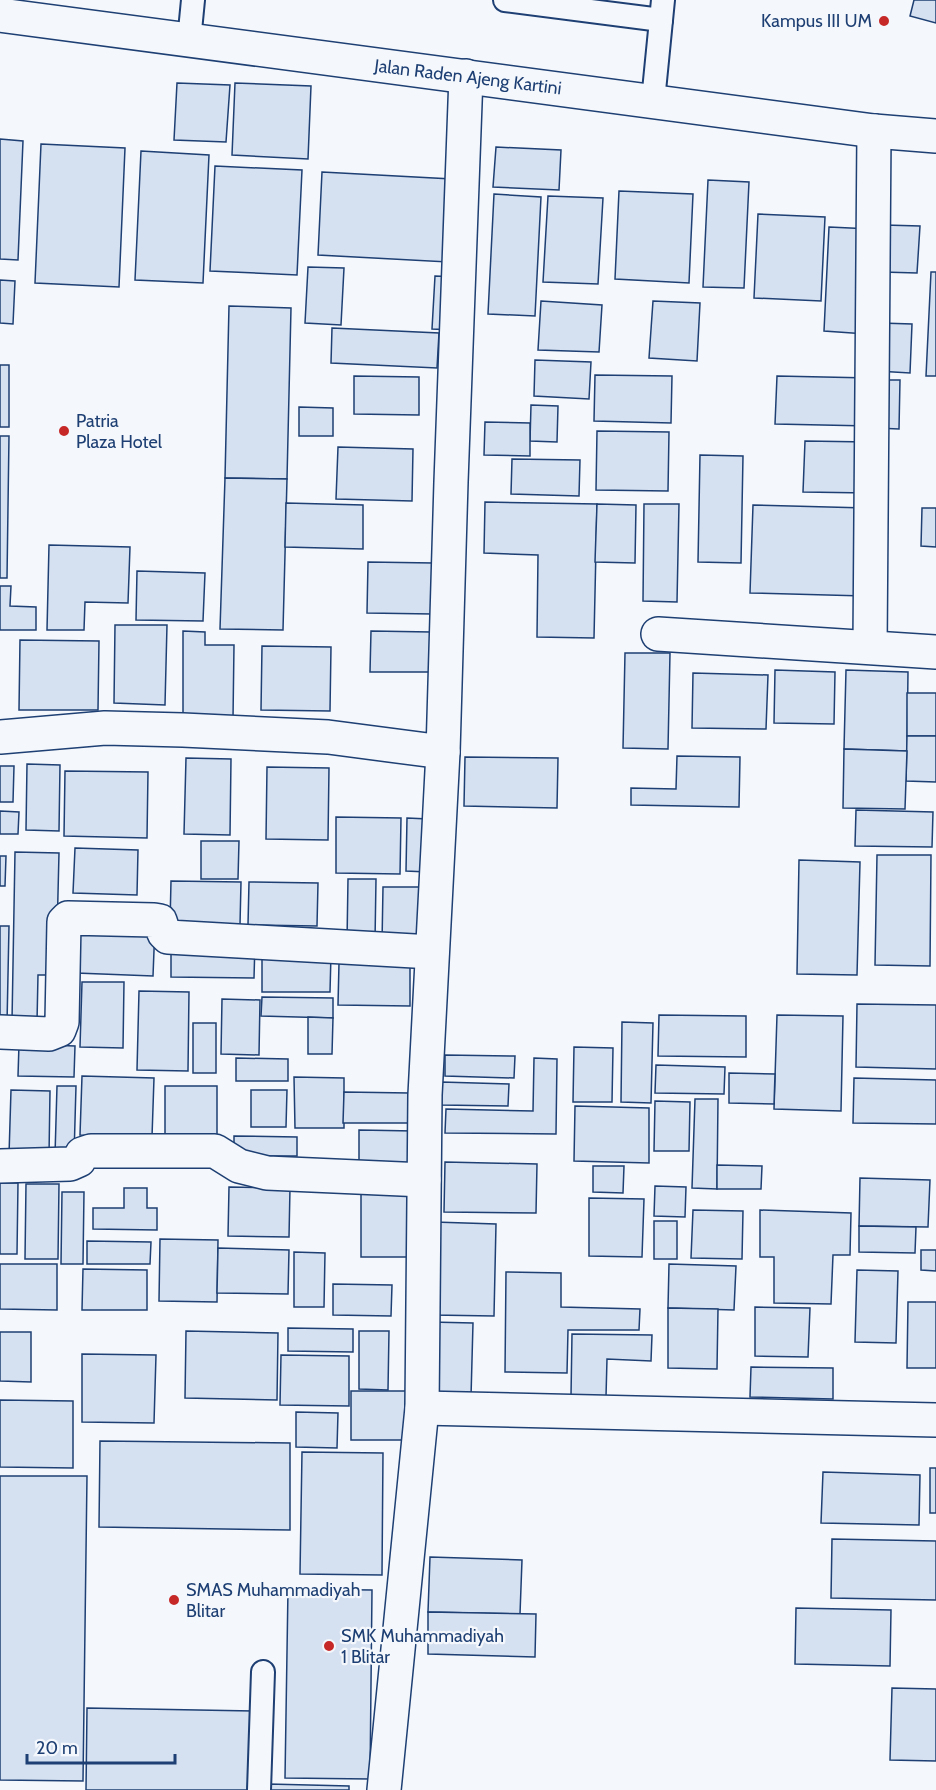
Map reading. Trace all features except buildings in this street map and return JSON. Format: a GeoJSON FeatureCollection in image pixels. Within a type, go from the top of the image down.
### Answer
{"type":"FeatureCollection","features":[{"type":"Feature","properties":{"kind":"street","name":"Jalan Raden Ajeng Kartini"},"geometry":{"type":"LineString","coordinates":[[0,15],[874,131],[936,136]]}},
{"type":"Feature","properties":{"kind":"street"},"geometry":{"type":"LineString","coordinates":[[384,1790],[422,1408],[425,1095],[443,752],[466,76]]}},
{"type":"Feature","properties":{"kind":"street"},"geometry":{"type":"LineString","coordinates":[[870,647],[874,131]]}},
{"type":"Feature","properties":{"kind":"street"},"geometry":{"type":"LineString","coordinates":[[658,634],[936,652]]}},
{"type":"Feature","properties":{"kind":"street"},"geometry":{"type":"LineString","coordinates":[[0,737],[117,728],[328,737],[443,752]]}},
{"type":"Feature","properties":{"kind":"street"},"geometry":{"type":"LineString","coordinates":[[0,1032],[49,1034],[59,1030],[62,1022],[64,922],[68,918],[160,921],[168,937],[432,952]]}},
{"type":"Feature","properties":{"kind":"street"},"geometry":{"type":"LineString","coordinates":[[0,1166],[70,1164],[79,1160],[82,1154],[91,1151],[205,1151],[215,1152],[239,1166],[267,1173],[424,1179]]}},
{"type":"Feature","properties":{"kind":"street"},"geometry":{"type":"LineString","coordinates":[[422,1408],[936,1420]]}},
{"type":"Feature","properties":{"kind":"lane"},"geometry":{"type":"LineString","coordinates":[[189,41],[193,0]]}},
{"type":"Feature","properties":{"kind":"lane"},"geometry":{"type":"LineString","coordinates":[[505,0],[662,10],[653,101]]}},
{"type":"Feature","properties":{"kind":"lane"},"geometry":{"type":"LineString","coordinates":[[259,1790],[263,1672]]}},
{"type":"Feature","properties":{"kind":"place","name":"Kampus III UM"},"geometry":{"type":"Point","coordinates":[884,21]}},
{"type":"Feature","properties":{"kind":"place","name":"Patria Plaza Hotel"},"geometry":{"type":"Point","coordinates":[64,431]}},
{"type":"Feature","properties":{"kind":"place","name":"SMAS Muhammadiyah Blitar"},"geometry":{"type":"Point","coordinates":[174,1600]}},
{"type":"Feature","properties":{"kind":"place","name":"SMK Muhammadiyah 1 Blitar"},"geometry":{"type":"Point","coordinates":[329,1646]}}]}
